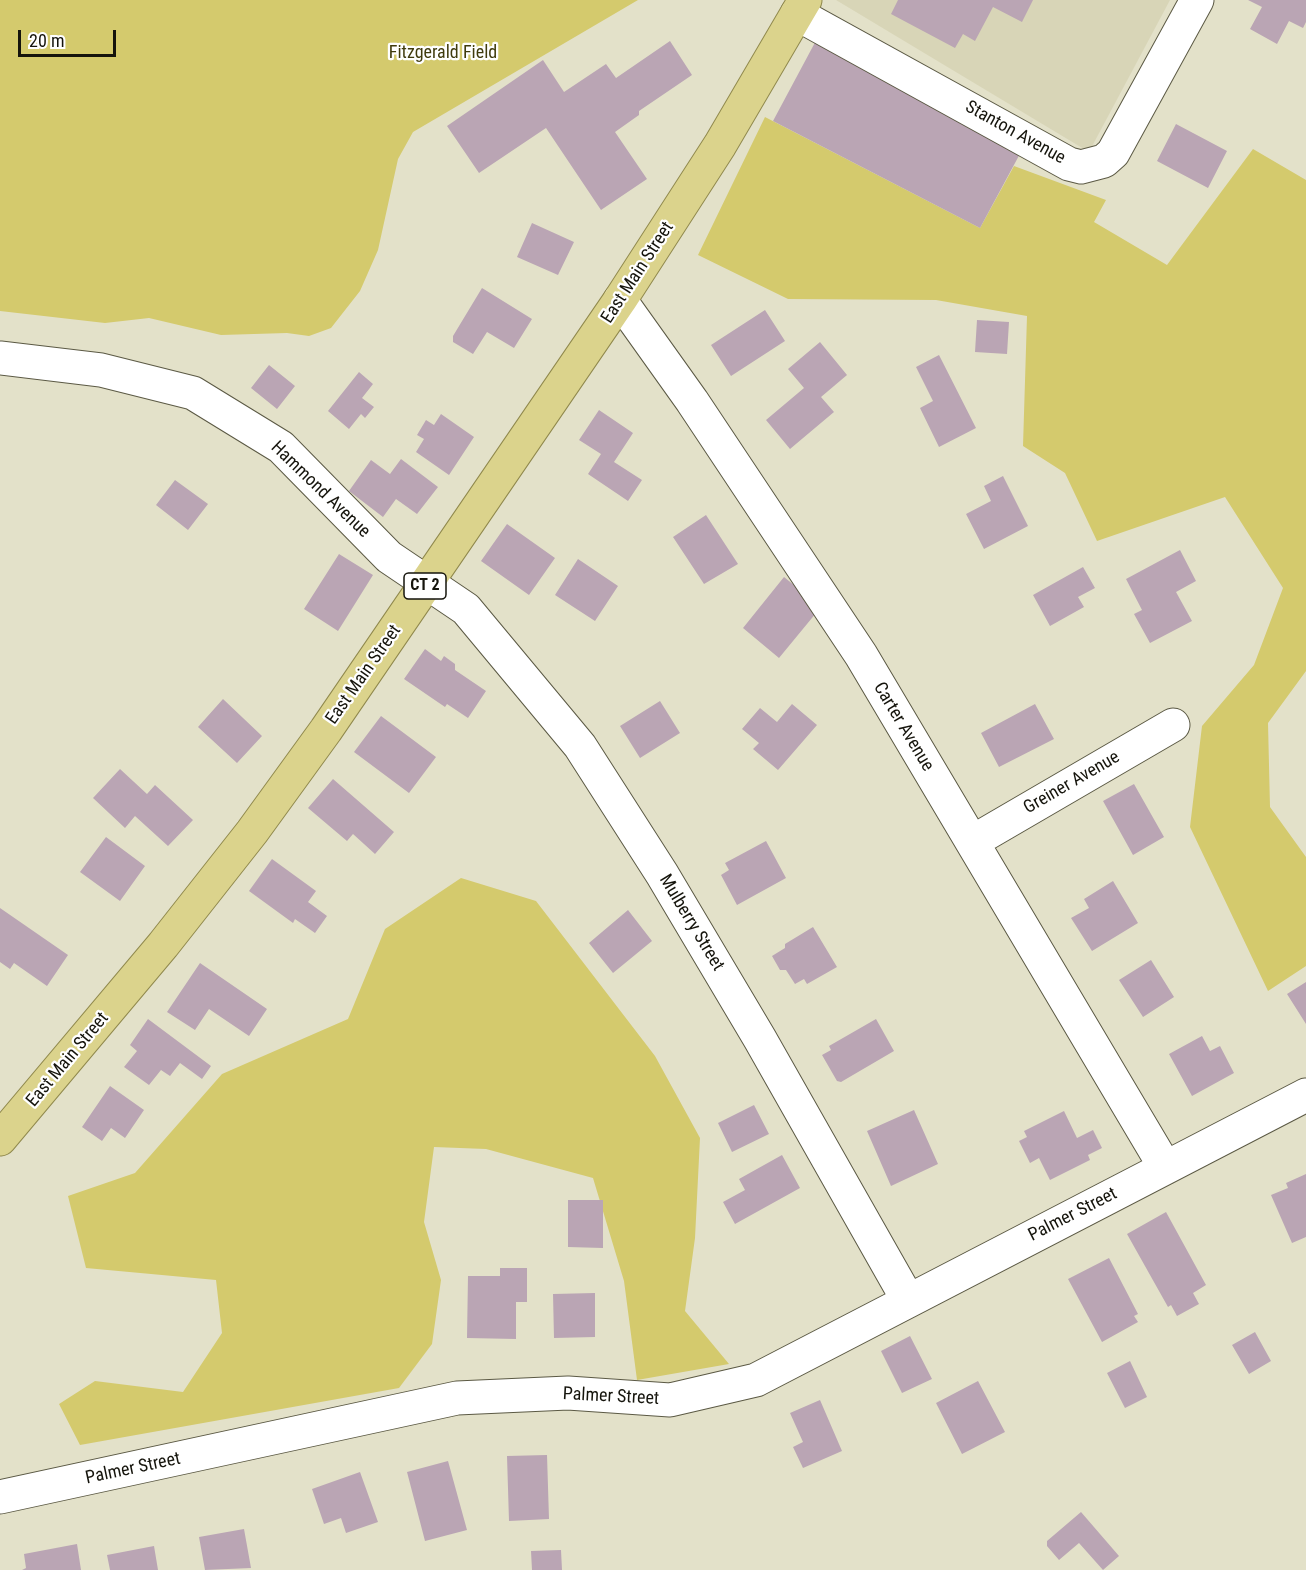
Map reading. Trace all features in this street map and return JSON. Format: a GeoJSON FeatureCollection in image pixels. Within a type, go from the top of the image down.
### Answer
{"type":"FeatureCollection","features":[{"type":"Feature","properties":{"kind":"highway","name":"East Main Street"},"geometry":{"type":"LineString","coordinates":[[0,1139],[139,976],[240,847],[326,730],[620,300],[720,145],[801,7]]}},
{"type":"Feature","properties":{"kind":"street","name":"Stanton Avenue"},"geometry":{"type":"LineString","coordinates":[[801,7],[1069,164],[1081,166],[1104,161],[1113,153],[1197,0]]}},
{"type":"Feature","properties":{"kind":"street","name":"Carter Avenue"},"geometry":{"type":"LineString","coordinates":[[620,300],[692,400],[861,655],[1165,1167]]}},
{"type":"Feature","properties":{"kind":"street","name":"Hammond Avenue"},"geometry":{"type":"LineString","coordinates":[[0,358],[101,370],[193,393],[281,447],[389,557],[426,583]]}},
{"type":"Feature","properties":{"kind":"street","name":"Mulberry Street"},"geometry":{"type":"LineString","coordinates":[[426,583],[453,599],[471,615],[580,746],[662,874],[749,1020],[908,1300]]}},
{"type":"Feature","properties":{"kind":"street","name":"Greiner Avenue"},"geometry":{"type":"LineString","coordinates":[[972,842],[1173,724]]}},
{"type":"Feature","properties":{"kind":"street","name":"Palmer Street"},"geometry":{"type":"LineString","coordinates":[[0,1497],[457,1398],[568,1393],[670,1400],[756,1380],[1306,1095]]}},
{"type":"Feature","properties":{"kind":"shaded area"},"geometry":{"type":"Polygon","coordinates":[[[836,0],[1170,0],[1089,152],[836,0]]]}},
{"type":"Feature","properties":{"kind":"green space","name":"Fitzgerald Field"},"geometry":{"type":"Polygon","coordinates":[[[0,0],[638,0],[413,132],[398,159],[378,250],[360,291],[331,328],[309,336],[287,333],[221,335],[149,318],[105,323],[0,311],[0,0]]]}},
{"type":"Feature","properties":{"kind":"green space"},"geometry":{"type":"Polygon","coordinates":[[[765,117],[980,228],[1014,166],[1106,200],[1094,222],[1167,265],[1253,149],[1306,180],[1306,671],[1268,723],[1270,807],[1306,857],[1306,966],[1268,991],[1190,827],[1202,726],[1254,665],[1283,588],[1225,497],[1097,541],[1065,473],[1023,446],[1027,316],[936,300],[788,299],[698,255],[765,117]]]}},
{"type":"Feature","properties":{"kind":"green space"},"geometry":{"type":"Polygon","coordinates":[[[461,878],[536,901],[655,1056],[700,1138],[695,1238],[685,1311],[729,1364],[637,1380],[624,1281],[593,1178],[486,1149],[434,1147],[424,1222],[441,1280],[432,1344],[399,1388],[80,1445],[59,1404],[95,1381],[183,1392],[222,1333],[216,1280],[86,1268],[68,1196],[135,1173],[222,1074],[348,1019],[385,929],[461,878]]]}},
{"type":"Feature","properties":{"kind":"building"},"geometry":{"type":"Polygon","coordinates":[[[898,0],[1033,0],[1022,22],[993,7],[975,41],[963,34],[955,48],[891,14],[898,0]]]}},
{"type":"Feature","properties":{"kind":"building"},"geometry":{"type":"Polygon","coordinates":[[[1248,0],[1306,0],[1306,22],[1303,28],[1289,21],[1277,44],[1250,29],[1262,7],[1248,0]]]}},
{"type":"Feature","properties":{"kind":"building"},"geometry":{"type":"Polygon","coordinates":[[[819,35],[1022,150],[980,228],[773,121],[819,35]]]}},
{"type":"Feature","properties":{"kind":"building"},"geometry":{"type":"Polygon","coordinates":[[[670,41],[692,75],[639,111],[639,115],[615,132],[647,179],[601,210],[546,128],[479,173],[447,126],[543,60],[564,92],[606,64],[616,78],[670,41]]]}},
{"type":"Feature","properties":{"kind":"building"},"geometry":{"type":"Polygon","coordinates":[[[1176,124],[1227,151],[1208,188],[1157,161],[1176,124]]]}},
{"type":"Feature","properties":{"kind":"building"},"geometry":{"type":"Polygon","coordinates":[[[532,223],[574,242],[558,275],[517,257],[532,223]]]}},
{"type":"Feature","properties":{"kind":"building"},"geometry":{"type":"Polygon","coordinates":[[[482,288],[532,319],[514,348],[487,332],[473,354],[453,342],[453,336],[482,288]]]}},
{"type":"Feature","properties":{"kind":"building"},"geometry":{"type":"Polygon","coordinates":[[[765,310],[785,341],[731,376],[711,345],[765,310]]]}},
{"type":"Feature","properties":{"kind":"building"},"geometry":{"type":"Polygon","coordinates":[[[977,320],[1009,322],[1007,354],[975,352],[977,320]]]}},
{"type":"Feature","properties":{"kind":"building"},"geometry":{"type":"Polygon","coordinates":[[[820,342],[847,375],[821,397],[834,412],[790,449],[766,420],[804,388],[788,369],[820,342]]]}},
{"type":"Feature","properties":{"kind":"building"},"geometry":{"type":"Polygon","coordinates":[[[939,355],[976,428],[939,447],[920,408],[933,401],[916,367],[939,355]]]}},
{"type":"Feature","properties":{"kind":"building"},"geometry":{"type":"Polygon","coordinates":[[[269,365],[295,386],[277,409],[251,388],[269,365]]]}},
{"type":"Feature","properties":{"kind":"building"},"geometry":{"type":"Polygon","coordinates":[[[359,372],[373,384],[362,398],[374,407],[365,418],[361,414],[349,429],[328,411],[359,372]]]}},
{"type":"Feature","properties":{"kind":"building"},"geometry":{"type":"Polygon","coordinates":[[[599,410],[633,433],[614,462],[642,480],[628,501],[588,474],[601,454],[579,440],[599,410]]]}},
{"type":"Feature","properties":{"kind":"building"},"geometry":{"type":"Polygon","coordinates":[[[441,414],[474,437],[449,475],[416,452],[424,439],[417,435],[426,420],[434,425],[441,414]]]}},
{"type":"Feature","properties":{"kind":"building"},"geometry":{"type":"Polygon","coordinates":[[[401,459],[438,487],[417,514],[396,499],[383,517],[349,491],[371,460],[390,474],[401,459]]]}},
{"type":"Feature","properties":{"kind":"building"},"geometry":{"type":"Polygon","coordinates":[[[1003,476],[1028,526],[984,549],[966,514],[991,501],[984,486],[1003,476]]]}},
{"type":"Feature","properties":{"kind":"building"},"geometry":{"type":"Polygon","coordinates":[[[175,480],[208,504],[188,530],[156,505],[175,480]]]}},
{"type":"Feature","properties":{"kind":"building"},"geometry":{"type":"Polygon","coordinates":[[[706,515],[738,564],[704,584],[673,537],[706,515]]]}},
{"type":"Feature","properties":{"kind":"building"},"geometry":{"type":"Polygon","coordinates":[[[507,524],[555,558],[529,595],[481,561],[507,524]]]}},
{"type":"Feature","properties":{"kind":"building"},"geometry":{"type":"Polygon","coordinates":[[[1180,550],[1196,581],[1176,592],[1192,621],[1150,643],[1134,614],[1142,610],[1126,579],[1180,550]]]}},
{"type":"Feature","properties":{"kind":"building"},"geometry":{"type":"Polygon","coordinates":[[[339,554],[373,575],[338,631],[304,609],[339,554]]]}},
{"type":"Feature","properties":{"kind":"building"},"geometry":{"type":"Polygon","coordinates":[[[578,559],[618,586],[595,621],[555,595],[578,559]]]}},
{"type":"Feature","properties":{"kind":"building"},"geometry":{"type":"Polygon","coordinates":[[[1083,567],[1095,588],[1078,597],[1084,607],[1050,626],[1033,595],[1083,567]]]}},
{"type":"Feature","properties":{"kind":"building"},"geometry":{"type":"Polygon","coordinates":[[[784,577],[821,607],[779,658],[743,628],[784,577]]]}},
{"type":"Feature","properties":{"kind":"building"},"geometry":{"type":"Polygon","coordinates":[[[425,649],[441,661],[444,656],[455,664],[455,670],[486,691],[468,718],[447,704],[445,707],[404,679],[425,649]]]}},
{"type":"Feature","properties":{"kind":"building"},"geometry":{"type":"Polygon","coordinates":[[[223,699],[262,736],[237,763],[198,727],[223,699]]]}},
{"type":"Feature","properties":{"kind":"building"},"geometry":{"type":"Polygon","coordinates":[[[660,701],[680,733],[640,758],[620,726],[660,701]]]}},
{"type":"Feature","properties":{"kind":"building"},"geometry":{"type":"Polygon","coordinates":[[[792,704],[817,725],[778,770],[753,749],[759,743],[742,729],[760,708],[777,722],[792,704]]]}},
{"type":"Feature","properties":{"kind":"building"},"geometry":{"type":"Polygon","coordinates":[[[1035,704],[1054,739],[999,767],[981,733],[1035,704]]]}},
{"type":"Feature","properties":{"kind":"building"},"geometry":{"type":"Polygon","coordinates":[[[381,716],[436,757],[409,793],[354,752],[381,716]]]}},
{"type":"Feature","properties":{"kind":"building"},"geometry":{"type":"Polygon","coordinates":[[[120,769],[147,794],[155,785],[193,820],[168,846],[135,816],[125,828],[93,798],[120,769]]]}},
{"type":"Feature","properties":{"kind":"building"},"geometry":{"type":"Polygon","coordinates":[[[333,779],[394,832],[375,854],[353,834],[347,841],[308,808],[333,779]]]}},
{"type":"Feature","properties":{"kind":"building"},"geometry":{"type":"Polygon","coordinates":[[[1134,784],[1164,837],[1133,855],[1103,801],[1134,784]]]}},
{"type":"Feature","properties":{"kind":"building"},"geometry":{"type":"Polygon","coordinates":[[[106,837],[145,866],[120,901],[80,872],[106,837]]]}},
{"type":"Feature","properties":{"kind":"building"},"geometry":{"type":"Polygon","coordinates":[[[766,841],[786,878],[737,905],[721,875],[729,870],[725,863],[766,841]]]}},
{"type":"Feature","properties":{"kind":"building"},"geometry":{"type":"Polygon","coordinates":[[[272,859],[316,891],[308,902],[327,916],[315,933],[295,919],[293,923],[249,891],[272,859]]]}},
{"type":"Feature","properties":{"kind":"building"},"geometry":{"type":"Polygon","coordinates":[[[1113,881],[1138,923],[1092,951],[1071,918],[1089,908],[1084,899],[1113,881]]]}},
{"type":"Feature","properties":{"kind":"building"},"geometry":{"type":"Polygon","coordinates":[[[0,908],[68,955],[47,986],[14,963],[10,969],[0,962],[0,908]]]}},
{"type":"Feature","properties":{"kind":"building"},"geometry":{"type":"Polygon","coordinates":[[[628,910],[652,941],[613,973],[589,943],[628,910]]]}},
{"type":"Feature","properties":{"kind":"building"},"geometry":{"type":"Polygon","coordinates":[[[813,927],[837,967],[807,984],[804,979],[795,984],[786,970],[780,970],[772,956],[785,948],[785,944],[813,927]]]}},
{"type":"Feature","properties":{"kind":"building"},"geometry":{"type":"Polygon","coordinates":[[[1151,960],[1174,997],[1143,1017],[1119,980],[1151,960]]]}},
{"type":"Feature","properties":{"kind":"building"},"geometry":{"type":"Polygon","coordinates":[[[200,963],[267,1009],[249,1036],[209,1009],[195,1030],[167,1012],[200,963]]]}},
{"type":"Feature","properties":{"kind":"building"},"geometry":{"type":"Polygon","coordinates":[[[1306,982],[1306,1024],[1287,994],[1306,982]]]}},
{"type":"Feature","properties":{"kind":"building"},"geometry":{"type":"Polygon","coordinates":[[[148,1019],[211,1066],[202,1079],[180,1063],[170,1076],[161,1070],[149,1085],[124,1067],[137,1051],[130,1045],[148,1019]]]}},
{"type":"Feature","properties":{"kind":"building"},"geometry":{"type":"Polygon","coordinates":[[[876,1019],[894,1051],[841,1082],[837,1081],[822,1055],[831,1050],[829,1046],[876,1019]]]}},
{"type":"Feature","properties":{"kind":"building"},"geometry":{"type":"Polygon","coordinates":[[[1202,1036],[1210,1051],[1220,1046],[1234,1073],[1192,1096],[1169,1054],[1202,1036]]]}},
{"type":"Feature","properties":{"kind":"building"},"geometry":{"type":"Polygon","coordinates":[[[110,1086],[144,1110],[125,1138],[111,1128],[102,1141],[82,1127],[110,1086]]]}},
{"type":"Feature","properties":{"kind":"building"},"geometry":{"type":"Polygon","coordinates":[[[754,1105],[769,1134],[732,1152],[718,1123],[754,1105]]]}},
{"type":"Feature","properties":{"kind":"building"},"geometry":{"type":"Polygon","coordinates":[[[914,1110],[938,1164],[891,1186],[867,1131],[914,1110]]]}},
{"type":"Feature","properties":{"kind":"building"},"geometry":{"type":"Polygon","coordinates":[[[1064,1111],[1077,1138],[1093,1130],[1102,1148],[1088,1155],[1090,1160],[1050,1180],[1039,1158],[1030,1163],[1019,1141],[1027,1137],[1024,1131],[1064,1111]]]}},
{"type":"Feature","properties":{"kind":"building"},"geometry":{"type":"Polygon","coordinates":[[[782,1155],[800,1188],[735,1224],[723,1202],[745,1190],[739,1179],[782,1155]]]}},
{"type":"Feature","properties":{"kind":"building"},"geometry":{"type":"Polygon","coordinates":[[[1306,1174],[1306,1237],[1292,1243],[1271,1195],[1288,1188],[1286,1183],[1306,1174]]]}},
{"type":"Feature","properties":{"kind":"building"},"geometry":{"type":"Polygon","coordinates":[[[568,1200],[603,1200],[603,1248],[568,1247],[568,1200]]]}},
{"type":"Feature","properties":{"kind":"building"},"geometry":{"type":"Polygon","coordinates":[[[1166,1212],[1206,1285],[1193,1293],[1199,1304],[1177,1316],[1171,1305],[1168,1307],[1127,1234],[1166,1212]]]}},
{"type":"Feature","properties":{"kind":"building"},"geometry":{"type":"Polygon","coordinates":[[[1109,1258],[1138,1314],[1134,1316],[1138,1322],[1102,1342],[1068,1279],[1109,1258]]]}},
{"type":"Feature","properties":{"kind":"building"},"geometry":{"type":"Polygon","coordinates":[[[500,1268],[527,1268],[527,1302],[516,1302],[516,1339],[467,1338],[468,1276],[500,1276],[500,1268]]]}},
{"type":"Feature","properties":{"kind":"building"},"geometry":{"type":"Polygon","coordinates":[[[595,1293],[595,1337],[554,1338],[553,1294],[595,1293]]]}},
{"type":"Feature","properties":{"kind":"building"},"geometry":{"type":"Polygon","coordinates":[[[1255,1332],[1271,1361],[1249,1374],[1232,1345],[1255,1332]]]}},
{"type":"Feature","properties":{"kind":"building"},"geometry":{"type":"Polygon","coordinates":[[[910,1336],[932,1379],[902,1393],[881,1351],[910,1336]]]}},
{"type":"Feature","properties":{"kind":"building"},"geometry":{"type":"Polygon","coordinates":[[[1130,1361],[1147,1397],[1125,1408],[1107,1373],[1130,1361]]]}},
{"type":"Feature","properties":{"kind":"building"},"geometry":{"type":"Polygon","coordinates":[[[978,1381],[1005,1432],[962,1454],[936,1403],[978,1381]]]}},
{"type":"Feature","properties":{"kind":"building"},"geometry":{"type":"Polygon","coordinates":[[[820,1400],[842,1451],[803,1468],[793,1447],[803,1442],[790,1413],[820,1400]]]}},
{"type":"Feature","properties":{"kind":"building"},"geometry":{"type":"Polygon","coordinates":[[[547,1455],[549,1519],[509,1521],[507,1456],[547,1455]]]}},
{"type":"Feature","properties":{"kind":"building"},"geometry":{"type":"Polygon","coordinates":[[[448,1461],[467,1530],[425,1541],[407,1472],[448,1461]]]}},
{"type":"Feature","properties":{"kind":"building"},"geometry":{"type":"Polygon","coordinates":[[[360,1472],[378,1522],[346,1533],[341,1518],[324,1524],[312,1489],[360,1472]]]}},
{"type":"Feature","properties":{"kind":"building"},"geometry":{"type":"Polygon","coordinates":[[[1081,1512],[1119,1556],[1103,1570],[1079,1543],[1059,1560],[1047,1546],[1047,1541],[1081,1512]]]}},
{"type":"Feature","properties":{"kind":"building"},"geometry":{"type":"Polygon","coordinates":[[[244,1529],[251,1568],[205,1570],[199,1537],[244,1529]]]}},
{"type":"Feature","properties":{"kind":"building"},"geometry":{"type":"Polygon","coordinates":[[[77,1544],[81,1570],[22,1570],[26,1568],[24,1554],[77,1544]]]}},
{"type":"Feature","properties":{"kind":"building"},"geometry":{"type":"Polygon","coordinates":[[[154,1546],[158,1570],[110,1570],[107,1555],[154,1546]]]}},
{"type":"Feature","properties":{"kind":"building"},"geometry":{"type":"Polygon","coordinates":[[[561,1550],[562,1570],[532,1570],[531,1551],[561,1550]]]}}]}
